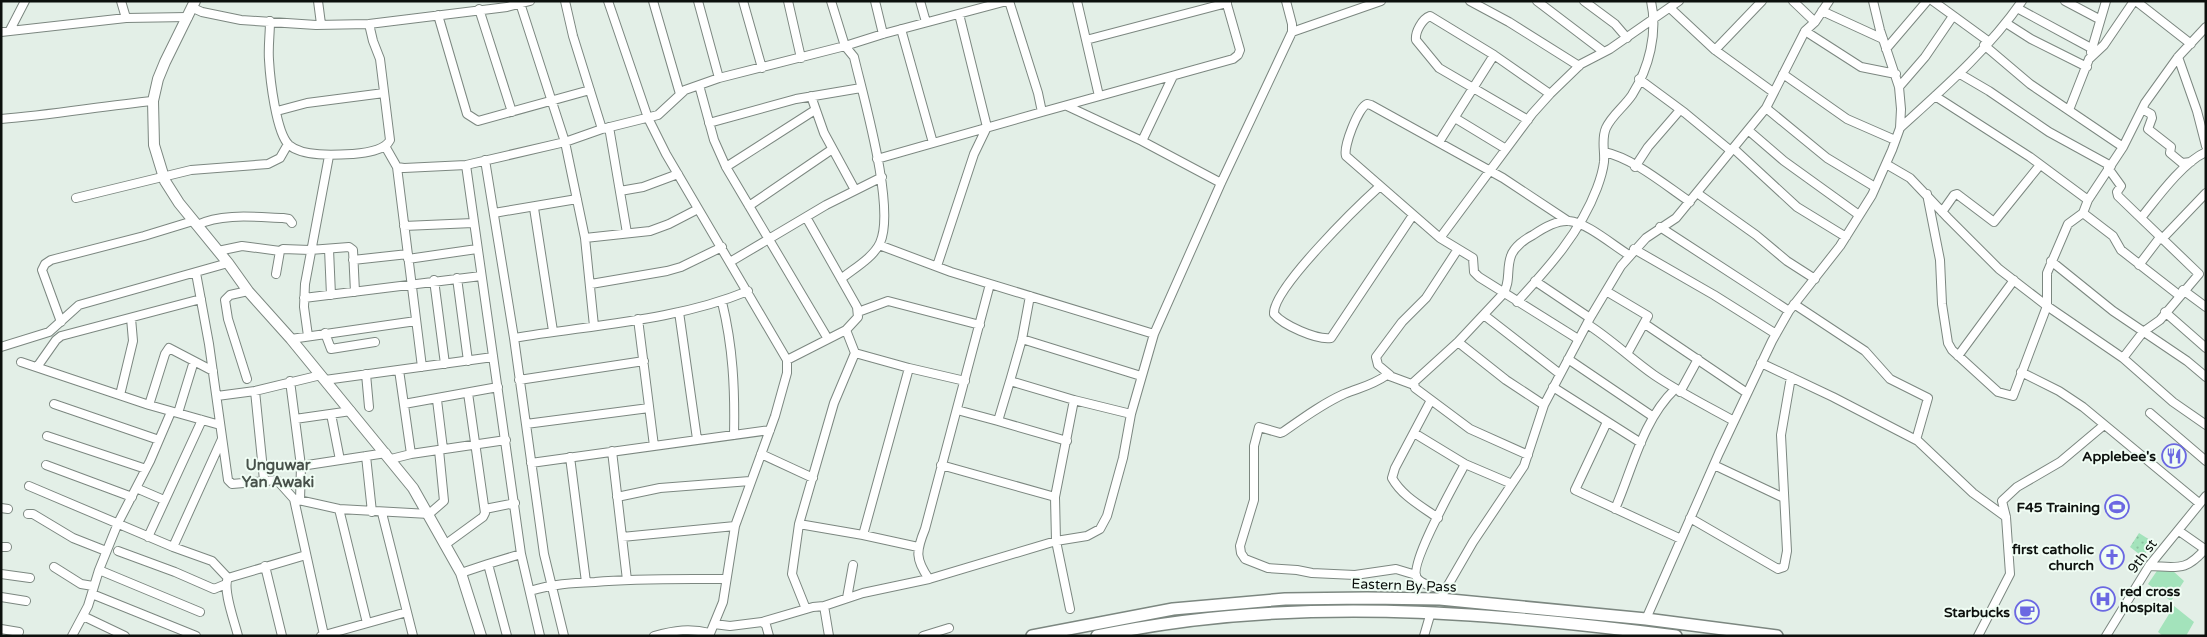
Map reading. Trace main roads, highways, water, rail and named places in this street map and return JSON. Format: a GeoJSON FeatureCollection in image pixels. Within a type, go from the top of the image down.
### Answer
{"type":"FeatureCollection","features":[{"type":"Feature","properties":{"kind":"main road","name":"Eastern By Pass"},"geometry":{"type":"LineString","coordinates":[[1032,636],[1173,609],[1233,603],[1285,599],[1443,595],[1777,636]]}},
{"type":"Feature","properties":{"kind":"main road","name":"Eastern By Pass"},"geometry":{"type":"LineString","coordinates":[[1097,636],[1146,632],[1239,615],[1380,610],[1480,614],[1676,636]]}},
{"type":"Feature","properties":{"kind":"place","name":"Applebee's"},"geometry":{"type":"Point","coordinates":[2174,456]}},
{"type":"Feature","properties":{"kind":"place","name":"F45 Training"},"geometry":{"type":"Point","coordinates":[2117,507]}},
{"type":"Feature","properties":{"kind":"place","name":"first catholic church"},"geometry":{"type":"Point","coordinates":[2112,557]}},
{"type":"Feature","properties":{"kind":"place","name":"red cross hospital"},"geometry":{"type":"Point","coordinates":[2103,599]}},
{"type":"Feature","properties":{"kind":"place","name":"Starbucks"},"geometry":{"type":"Point","coordinates":[2027,612]}},
{"type":"Feature","properties":{"kind":"district","name":"Unguwar Yan Awaki"},"geometry":{"type":"Point","coordinates":[278,474]}}]}
